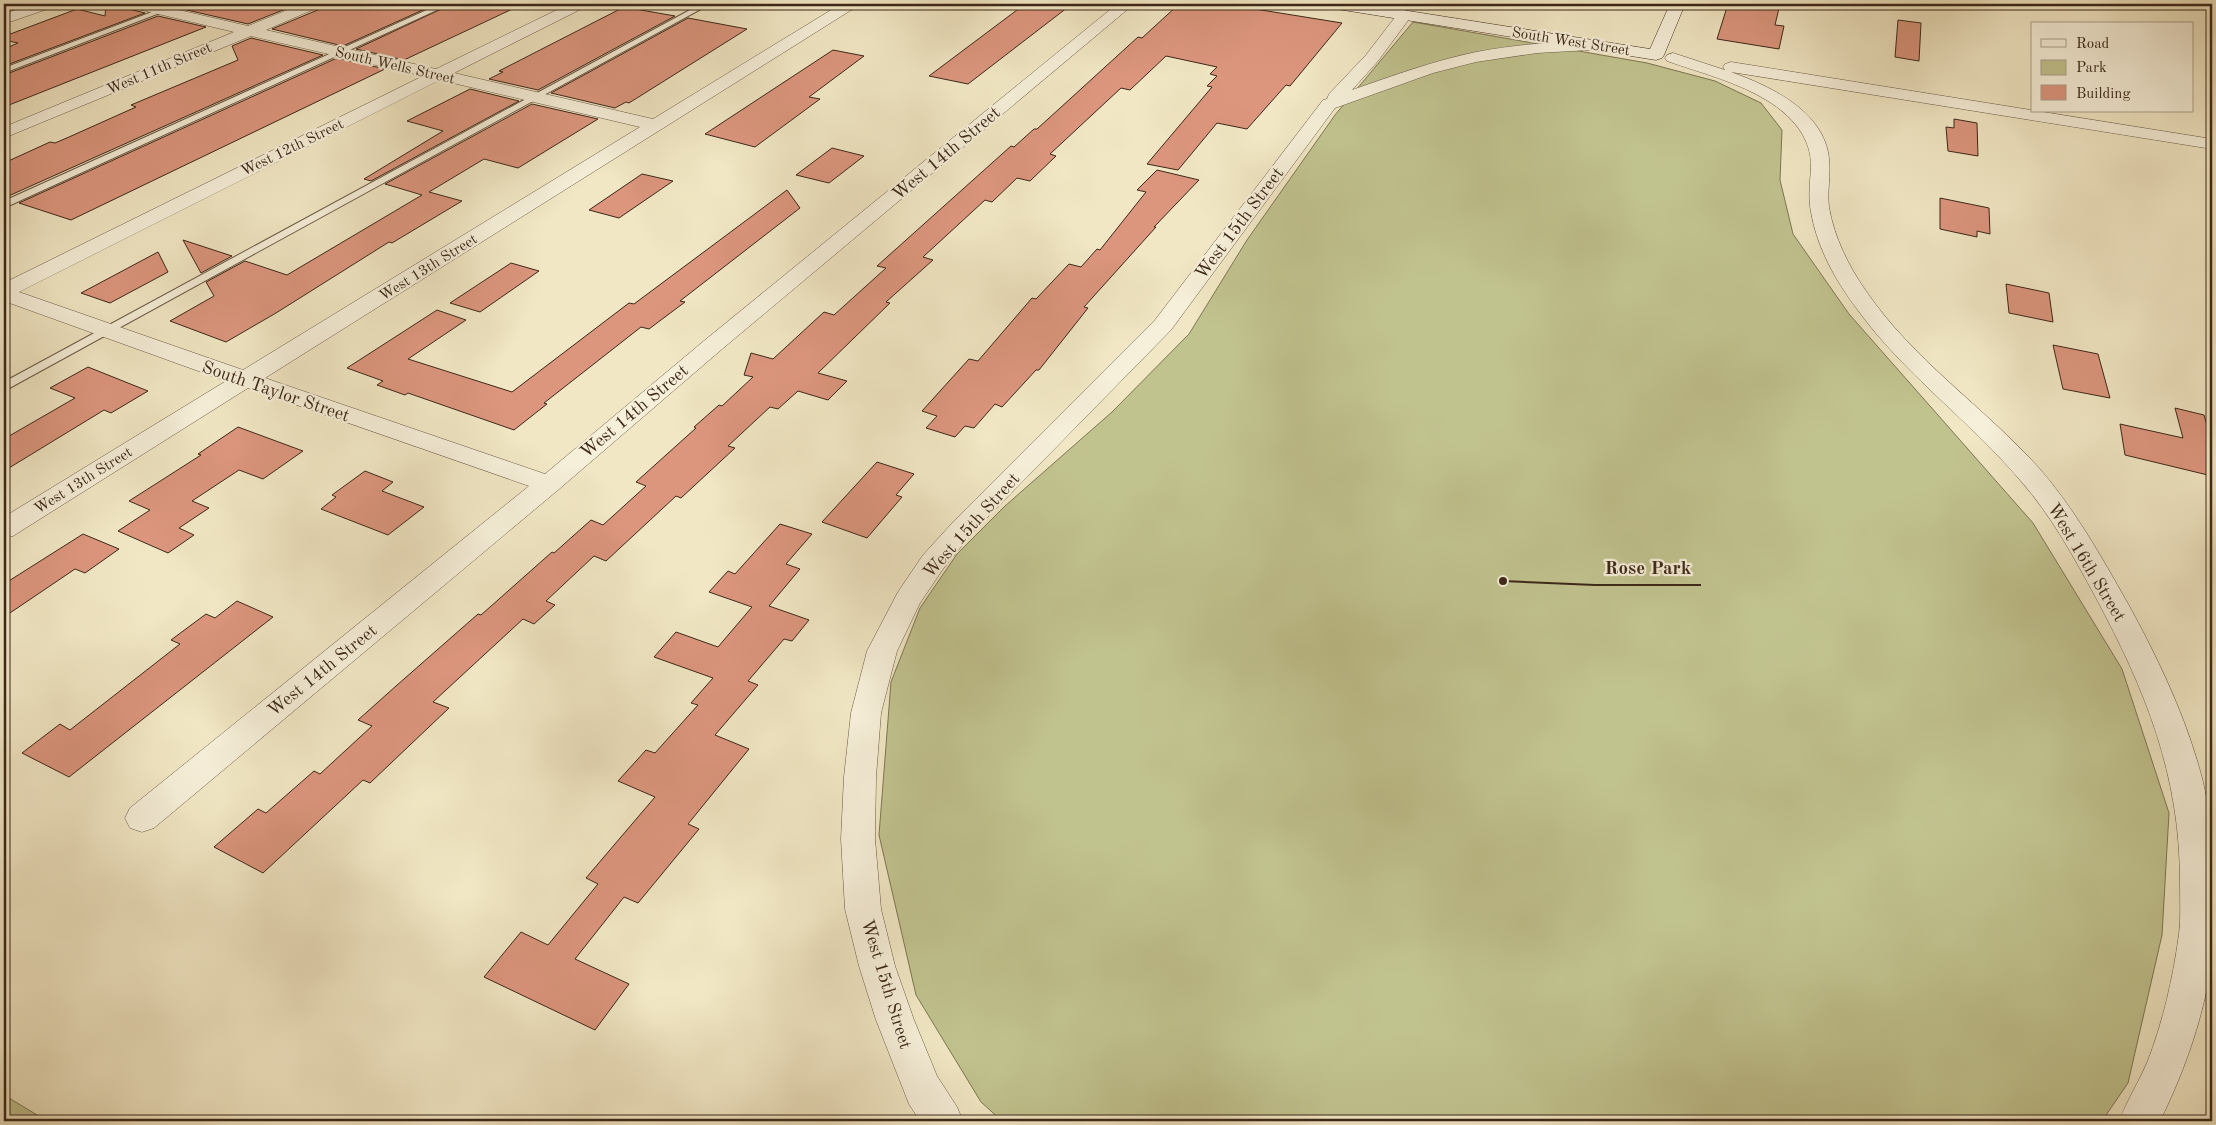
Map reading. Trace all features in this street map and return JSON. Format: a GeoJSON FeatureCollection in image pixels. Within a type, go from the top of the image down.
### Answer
{"type":"FeatureCollection","features":[{"type":"Feature","properties":{"kind":"street"},"geometry":{"type":"LineString","coordinates":[[4,19],[48,4]]}},
{"type":"Feature","properties":{"kind":"street","name":"South Wells Street"},"geometry":{"type":"LineString","coordinates":[[134,4],[656,125]]}},
{"type":"Feature","properties":{"kind":"street","name":"West 11th Street"},"geometry":{"type":"LineString","coordinates":[[4,133],[314,4]]}},
{"type":"Feature","properties":{"kind":"street","name":"West 12th Street"},"geometry":{"type":"LineString","coordinates":[[4,293],[580,4]]}},
{"type":"Feature","properties":{"kind":"street","name":"West 13th Street"},"geometry":{"type":"LineString","coordinates":[[4,529],[850,4]]}},
{"type":"Feature","properties":{"kind":"street","name":"West 14th Street"},"geometry":{"type":"LineString","coordinates":[[142,818],[1126,4]]}},
{"type":"Feature","properties":{"kind":"street","name":"South West Street"},"geometry":{"type":"LineString","coordinates":[[1337,4],[2212,144]]}},
{"type":"Feature","properties":{"kind":"street"},"geometry":{"type":"LineString","coordinates":[[1664,57],[1677,4]]}},
{"type":"Feature","properties":{"kind":"street","name":"West 15th Street"},"geometry":{"type":"LineString","coordinates":[[943,1121],[922,1090],[895,1020],[877,966],[863,909],[858,839],[860,768],[866,713],[882,651],[908,599],[933,562],[997,492],[1163,324],[1329,104],[1354,80],[1404,15]]}},
{"type":"Feature","properties":{"kind":"street"},"geometry":{"type":"LineString","coordinates":[[1329,104],[1428,69],[1476,57],[1537,48],[1590,45]]}},
{"type":"Feature","properties":{"kind":"street","name":"West 16th Street"},"geometry":{"type":"LineString","coordinates":[[1664,57],[1761,91],[1777,100],[1795,114],[1806,126],[1820,155],[1818,194],[1820,213],[1834,254],[1846,277],[1886,331],[2009,451],[2057,508],[2118,612],[2146,669],[2172,733],[2186,781],[2197,843],[2198,929],[2185,1001],[2169,1055],[2139,1121]]}},
{"type":"Feature","properties":{"kind":"street"},"geometry":{"type":"LineString","coordinates":[[1761,91],[1785,80],[1799,79]]}},
{"type":"Feature","properties":{"kind":"street","name":"South Taylor Street"},"geometry":{"type":"LineString","coordinates":[[4,293],[107,332],[548,484]]}},
{"type":"Feature","properties":{"kind":"lane"},"geometry":{"type":"LineString","coordinates":[[4,71],[179,4]]}},
{"type":"Feature","properties":{"kind":"lane"},"geometry":{"type":"LineString","coordinates":[[4,205],[446,4]]}},
{"type":"Feature","properties":{"kind":"lane"},"geometry":{"type":"LineString","coordinates":[[4,387],[706,4]]}},
{"type":"Feature","properties":{"kind":"green space"},"geometry":{"type":"Polygon","coordinates":[[[1413,22],[1647,63],[1715,81],[1761,103],[1782,130],[1780,180],[1793,234],[1849,314],[2033,523],[2122,669],[2169,813],[2162,935],[2128,1083],[2102,1121],[1002,1121],[981,1102],[916,995],[879,835],[891,682],[920,608],[957,554],[1005,506],[1112,412],[1189,334],[1247,240],[1335,115],[1413,22]]]}},
{"type":"Feature","properties":{"kind":"green space"},"geometry":{"type":"Polygon","coordinates":[[[4,1095],[47,1121],[4,1121],[4,1095]]]}},
{"type":"Feature","properties":{"kind":"building"},"geometry":{"type":"Polygon","coordinates":[[[106,4],[124,4],[129,9],[145,13],[4,66],[4,49],[18,43],[4,40],[10,37],[5,36],[77,9],[105,16],[106,4]]]}},
{"type":"Feature","properties":{"kind":"building"},"geometry":{"type":"Polygon","coordinates":[[[185,4],[298,4],[248,24],[178,8],[185,4]]]}},
{"type":"Feature","properties":{"kind":"building"},"geometry":{"type":"Polygon","coordinates":[[[323,4],[436,4],[343,46],[272,29],[320,9],[323,4]]]}},
{"type":"Feature","properties":{"kind":"building"},"geometry":{"type":"Polygon","coordinates":[[[452,4],[523,4],[404,60],[356,49],[452,4]]]}},
{"type":"Feature","properties":{"kind":"building"},"geometry":{"type":"Polygon","coordinates":[[[1025,4],[1072,4],[968,84],[929,76],[1025,4]]]}},
{"type":"Feature","properties":{"kind":"building"},"geometry":{"type":"Polygon","coordinates":[[[1179,4],[1224,4],[1342,23],[1290,86],[1286,85],[1247,129],[1217,123],[1178,170],[1147,164],[1212,87],[1207,86],[1217,76],[1210,74],[1217,67],[1166,56],[1130,90],[1121,88],[1050,154],[1056,156],[1030,181],[1017,178],[992,202],[985,200],[923,257],[933,260],[886,302],[890,303],[818,373],[847,381],[828,400],[798,391],[778,409],[770,407],[728,446],[735,448],[681,498],[676,496],[606,561],[594,556],[546,601],[555,605],[534,624],[523,619],[433,702],[449,708],[370,783],[363,780],[263,873],[214,847],[258,809],[266,813],[314,771],[320,774],[372,726],[358,720],[396,686],[478,614],[481,615],[591,520],[603,525],[646,486],[636,482],[696,428],[694,427],[719,405],[722,406],[753,377],[744,375],[751,353],[773,359],[824,312],[834,315],[886,268],[877,266],[1011,146],[1014,147],[1034,129],[1037,129],[1138,37],[1142,38],[1179,4]]]}},
{"type":"Feature","properties":{"kind":"building"},"geometry":{"type":"Polygon","coordinates":[[[1728,4],[1780,4],[1775,25],[1784,26],[1779,49],[1717,39],[1728,4]]]}},
{"type":"Feature","properties":{"kind":"building"},"geometry":{"type":"Polygon","coordinates":[[[624,7],[675,16],[538,90],[489,79],[503,72],[499,71],[624,7]]]}},
{"type":"Feature","properties":{"kind":"building"},"geometry":{"type":"Polygon","coordinates":[[[158,16],[206,27],[4,107],[4,75],[158,16]]]}},
{"type":"Feature","properties":{"kind":"building"},"geometry":{"type":"Polygon","coordinates":[[[688,18],[747,29],[629,103],[626,102],[615,108],[551,93],[688,18]]]}},
{"type":"Feature","properties":{"kind":"building"},"geometry":{"type":"Polygon","coordinates":[[[1898,20],[1921,23],[1919,61],[1895,57],[1898,20]]]}},
{"type":"Feature","properties":{"kind":"building"},"geometry":{"type":"Polygon","coordinates":[[[251,38],[323,55],[4,198],[4,163],[50,142],[55,143],[69,137],[136,107],[131,105],[238,60],[232,46],[251,38]]]}},
{"type":"Feature","properties":{"kind":"building"},"geometry":{"type":"Polygon","coordinates":[[[833,50],[864,56],[809,97],[820,99],[755,147],[705,134],[833,50]]]}},
{"type":"Feature","properties":{"kind":"building"},"geometry":{"type":"Polygon","coordinates":[[[337,58],[385,69],[71,220],[19,203],[337,58]]]}},
{"type":"Feature","properties":{"kind":"building"},"geometry":{"type":"Polygon","coordinates":[[[470,89],[519,101],[371,181],[364,179],[443,131],[407,121],[470,89]]]}},
{"type":"Feature","properties":{"kind":"building"},"geometry":{"type":"Polygon","coordinates":[[[532,104],[598,119],[518,168],[484,159],[429,192],[462,201],[392,243],[389,242],[226,342],[170,321],[214,296],[206,282],[245,261],[287,275],[422,195],[385,184],[532,104]]]}},
{"type":"Feature","properties":{"kind":"building"},"geometry":{"type":"Polygon","coordinates":[[[1954,119],[1977,123],[1978,156],[1948,151],[1946,127],[1954,128],[1954,119]]]}},
{"type":"Feature","properties":{"kind":"building"},"geometry":{"type":"Polygon","coordinates":[[[832,148],[864,156],[829,183],[796,175],[832,148]]]}},
{"type":"Feature","properties":{"kind":"building"},"geometry":{"type":"Polygon","coordinates":[[[1157,170],[1199,180],[1154,227],[1156,227],[1084,307],[1088,308],[1039,370],[1036,370],[1002,407],[995,404],[974,428],[965,426],[955,437],[926,428],[937,416],[922,411],[969,359],[978,361],[1032,298],[1036,299],[1069,264],[1081,267],[1097,249],[1100,250],[1146,192],[1137,190],[1157,170]]]}},
{"type":"Feature","properties":{"kind":"building"},"geometry":{"type":"Polygon","coordinates":[[[642,174],[673,181],[619,218],[589,210],[642,174]]]}},
{"type":"Feature","properties":{"kind":"building"},"geometry":{"type":"Polygon","coordinates":[[[787,190],[800,208],[680,301],[685,302],[649,329],[641,327],[544,403],[547,404],[514,430],[408,393],[405,395],[377,385],[383,381],[347,368],[437,310],[466,320],[408,359],[512,392],[629,303],[634,304],[787,190]]]}},
{"type":"Feature","properties":{"kind":"building"},"geometry":{"type":"Polygon","coordinates":[[[1940,198],[1989,208],[1990,234],[1977,231],[1977,237],[1940,229],[1940,198]]]}},
{"type":"Feature","properties":{"kind":"building"},"geometry":{"type":"Polygon","coordinates":[[[183,240],[232,256],[201,273],[183,240]]]}},
{"type":"Feature","properties":{"kind":"building"},"geometry":{"type":"Polygon","coordinates":[[[158,252],[168,272],[110,303],[81,293],[158,252]]]}},
{"type":"Feature","properties":{"kind":"building"},"geometry":{"type":"Polygon","coordinates":[[[511,263],[539,271],[480,312],[450,303],[511,263]]]}},
{"type":"Feature","properties":{"kind":"building"},"geometry":{"type":"Polygon","coordinates":[[[2006,284],[2049,293],[2053,322],[2009,313],[2006,284]]]}},
{"type":"Feature","properties":{"kind":"building"},"geometry":{"type":"Polygon","coordinates":[[[2053,345],[2098,354],[2110,398],[2063,389],[2053,345]]]}},
{"type":"Feature","properties":{"kind":"building"},"geometry":{"type":"Polygon","coordinates":[[[88,367],[148,391],[111,413],[104,410],[4,471],[4,439],[75,398],[50,388],[88,367]]]}},
{"type":"Feature","properties":{"kind":"building"},"geometry":{"type":"Polygon","coordinates":[[[2175,408],[2204,415],[2212,443],[2212,476],[2125,455],[2120,424],[2183,438],[2175,408]]]}},
{"type":"Feature","properties":{"kind":"building"},"geometry":{"type":"Polygon","coordinates":[[[238,427],[303,451],[263,479],[239,470],[192,501],[209,508],[179,528],[194,535],[168,553],[118,531],[150,510],[129,501],[201,455],[198,454],[238,427]]]}},
{"type":"Feature","properties":{"kind":"building"},"geometry":{"type":"Polygon","coordinates":[[[877,462],[914,474],[896,495],[902,497],[867,538],[822,522],[877,462]]]}},
{"type":"Feature","properties":{"kind":"building"},"geometry":{"type":"Polygon","coordinates":[[[365,471],[393,482],[382,491],[424,507],[388,535],[321,509],[336,497],[332,495],[365,471]]]}},
{"type":"Feature","properties":{"kind":"building"},"geometry":{"type":"Polygon","coordinates":[[[780,524],[812,534],[786,564],[800,569],[769,606],[809,620],[792,641],[784,639],[748,681],[758,685],[715,735],[749,749],[688,824],[699,829],[638,903],[624,897],[575,959],[629,984],[595,1030],[484,977],[521,932],[548,945],[598,884],[586,878],[655,797],[618,781],[646,750],[655,753],[698,705],[691,703],[713,678],[654,657],[676,632],[718,647],[752,607],[709,592],[728,571],[735,574],[780,524]]]}},
{"type":"Feature","properties":{"kind":"building"},"geometry":{"type":"Polygon","coordinates":[[[83,534],[119,549],[85,573],[75,569],[4,617],[4,584],[83,534]]]}},
{"type":"Feature","properties":{"kind":"building"},"geometry":{"type":"Polygon","coordinates":[[[237,601],[273,617],[69,777],[22,753],[60,724],[70,730],[180,644],[171,640],[206,614],[215,618],[237,601]]]}},
{"type":"Feature","properties":{"kind":"place","name":"Rose Park"},"geometry":{"type":"Point","coordinates":[1503,581]}}]}
